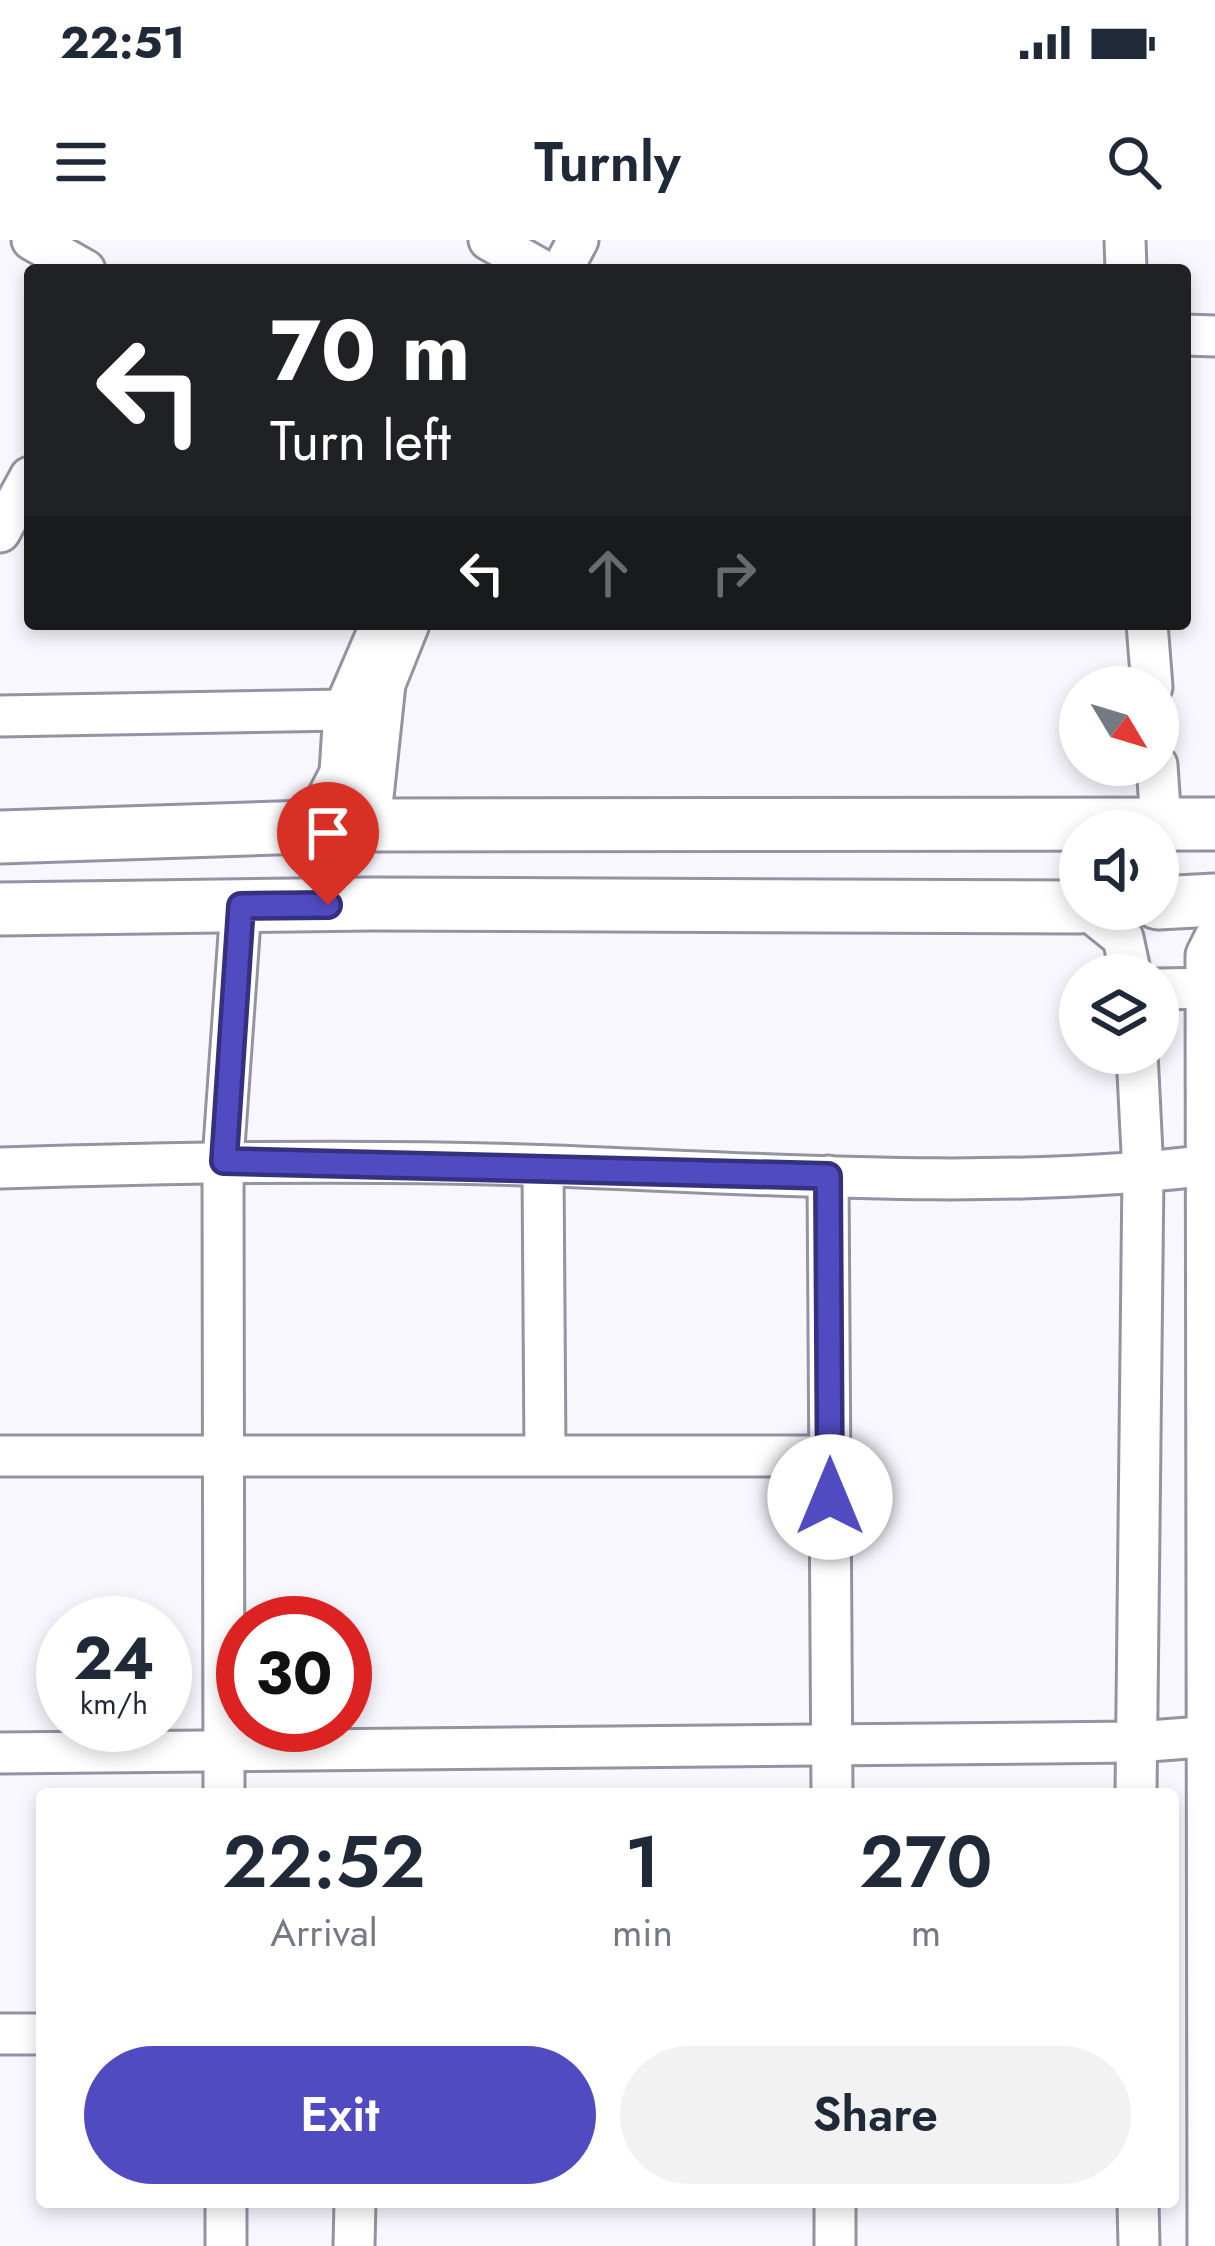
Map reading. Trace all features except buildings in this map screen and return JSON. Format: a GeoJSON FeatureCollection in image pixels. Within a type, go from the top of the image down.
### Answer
{"type":"FeatureCollection","features":[{"type":"Feature","properties":{"kind":"main road"},"geometry":{"type":"LineString","coordinates":[[0,837],[370,825],[1059,823]]}},
{"type":"Feature","properties":{"kind":"main road"},"geometry":{"type":"LineString","coordinates":[[1179,823],[1215,824]]}},
{"type":"Feature","properties":{"kind":"main road"},"geometry":{"type":"LineString","coordinates":[[1179,902],[1215,901]]}},
{"type":"Feature","properties":{"kind":"main road"},"geometry":{"type":"LineString","coordinates":[[0,910],[1059,908]]}},
{"type":"Feature","properties":{"kind":"street"},"geometry":{"type":"LineString","coordinates":[[32,240],[74,264]]}},
{"type":"Feature","properties":{"kind":"street"},"geometry":{"type":"LineString","coordinates":[[489,240],[531,264]]}},
{"type":"Feature","properties":{"kind":"street"},"geometry":{"type":"LineString","coordinates":[[0,532],[24,488]]}},
{"type":"Feature","properties":{"kind":"street"},"geometry":{"type":"LineString","coordinates":[[312,827],[340,773],[344,710],[378,630]]}},
{"type":"Feature","properties":{"kind":"street"},"geometry":{"type":"LineString","coordinates":[[370,825],[385,684],[407,630]]}},
{"type":"Feature","properties":{"kind":"street"},"geometry":{"type":"LineString","coordinates":[[1147,630],[1150,666]]}},
{"type":"Feature","properties":{"kind":"street"},"geometry":{"type":"LineString","coordinates":[[0,716],[344,710]]}},
{"type":"Feature","properties":{"kind":"street"},"geometry":{"type":"LineString","coordinates":[[224,1596],[224,1161],[241,906]]}},
{"type":"Feature","properties":{"kind":"street"},"geometry":{"type":"LineString","coordinates":[[1208,2246],[1211,988],[1206,956],[1215,937]]}},
{"type":"Feature","properties":{"kind":"street"},"geometry":{"type":"LineString","coordinates":[[1179,989],[1211,988]]}},
{"type":"Feature","properties":{"kind":"street"},"geometry":{"type":"LineString","coordinates":[[1136,1788],[1143,1173],[1138,1074]]}},
{"type":"Feature","properties":{"kind":"street"},"geometry":{"type":"LineString","coordinates":[[0,1168],[224,1161],[828,1176],[1143,1173],[1209,1165]]}},
{"type":"Feature","properties":{"kind":"street"},"geometry":{"type":"LineString","coordinates":[[543,1166],[545,1455]]}},
{"type":"Feature","properties":{"kind":"street"},"geometry":{"type":"LineString","coordinates":[[828,1176],[832,1788]]}},
{"type":"Feature","properties":{"kind":"street"},"geometry":{"type":"LineString","coordinates":[[0,1456],[829,1456]]}},
{"type":"Feature","properties":{"kind":"street"},"geometry":{"type":"LineString","coordinates":[[372,1747],[831,1746],[1136,1742],[1211,1736]]}},
{"type":"Feature","properties":{"kind":"street"},"geometry":{"type":"LineString","coordinates":[[0,1753],[216,1747]]}},
{"type":"Feature","properties":{"kind":"street"},"geometry":{"type":"LineString","coordinates":[[224,1752],[224,1788]]}},
{"type":"Feature","properties":{"kind":"street"},"geometry":{"type":"LineString","coordinates":[[0,2034],[36,2034]]}},
{"type":"Feature","properties":{"kind":"street"},"geometry":{"type":"LineString","coordinates":[[226,2208],[226,2246]]}},
{"type":"Feature","properties":{"kind":"street"},"geometry":{"type":"LineString","coordinates":[[355,2208],[355,2246]]}},
{"type":"Feature","properties":{"kind":"street"},"geometry":{"type":"LineString","coordinates":[[835,2208],[835,2246]]}},
{"type":"Feature","properties":{"kind":"street"},"geometry":{"type":"LineString","coordinates":[[1138,2208],[1138,2246]]}},
{"type":"Feature","properties":{"kind":"route"},"geometry":{"type":"LineString","coordinates":[[328,905],[241,906],[224,1161],[828,1176],[830,1497]]}}]}
